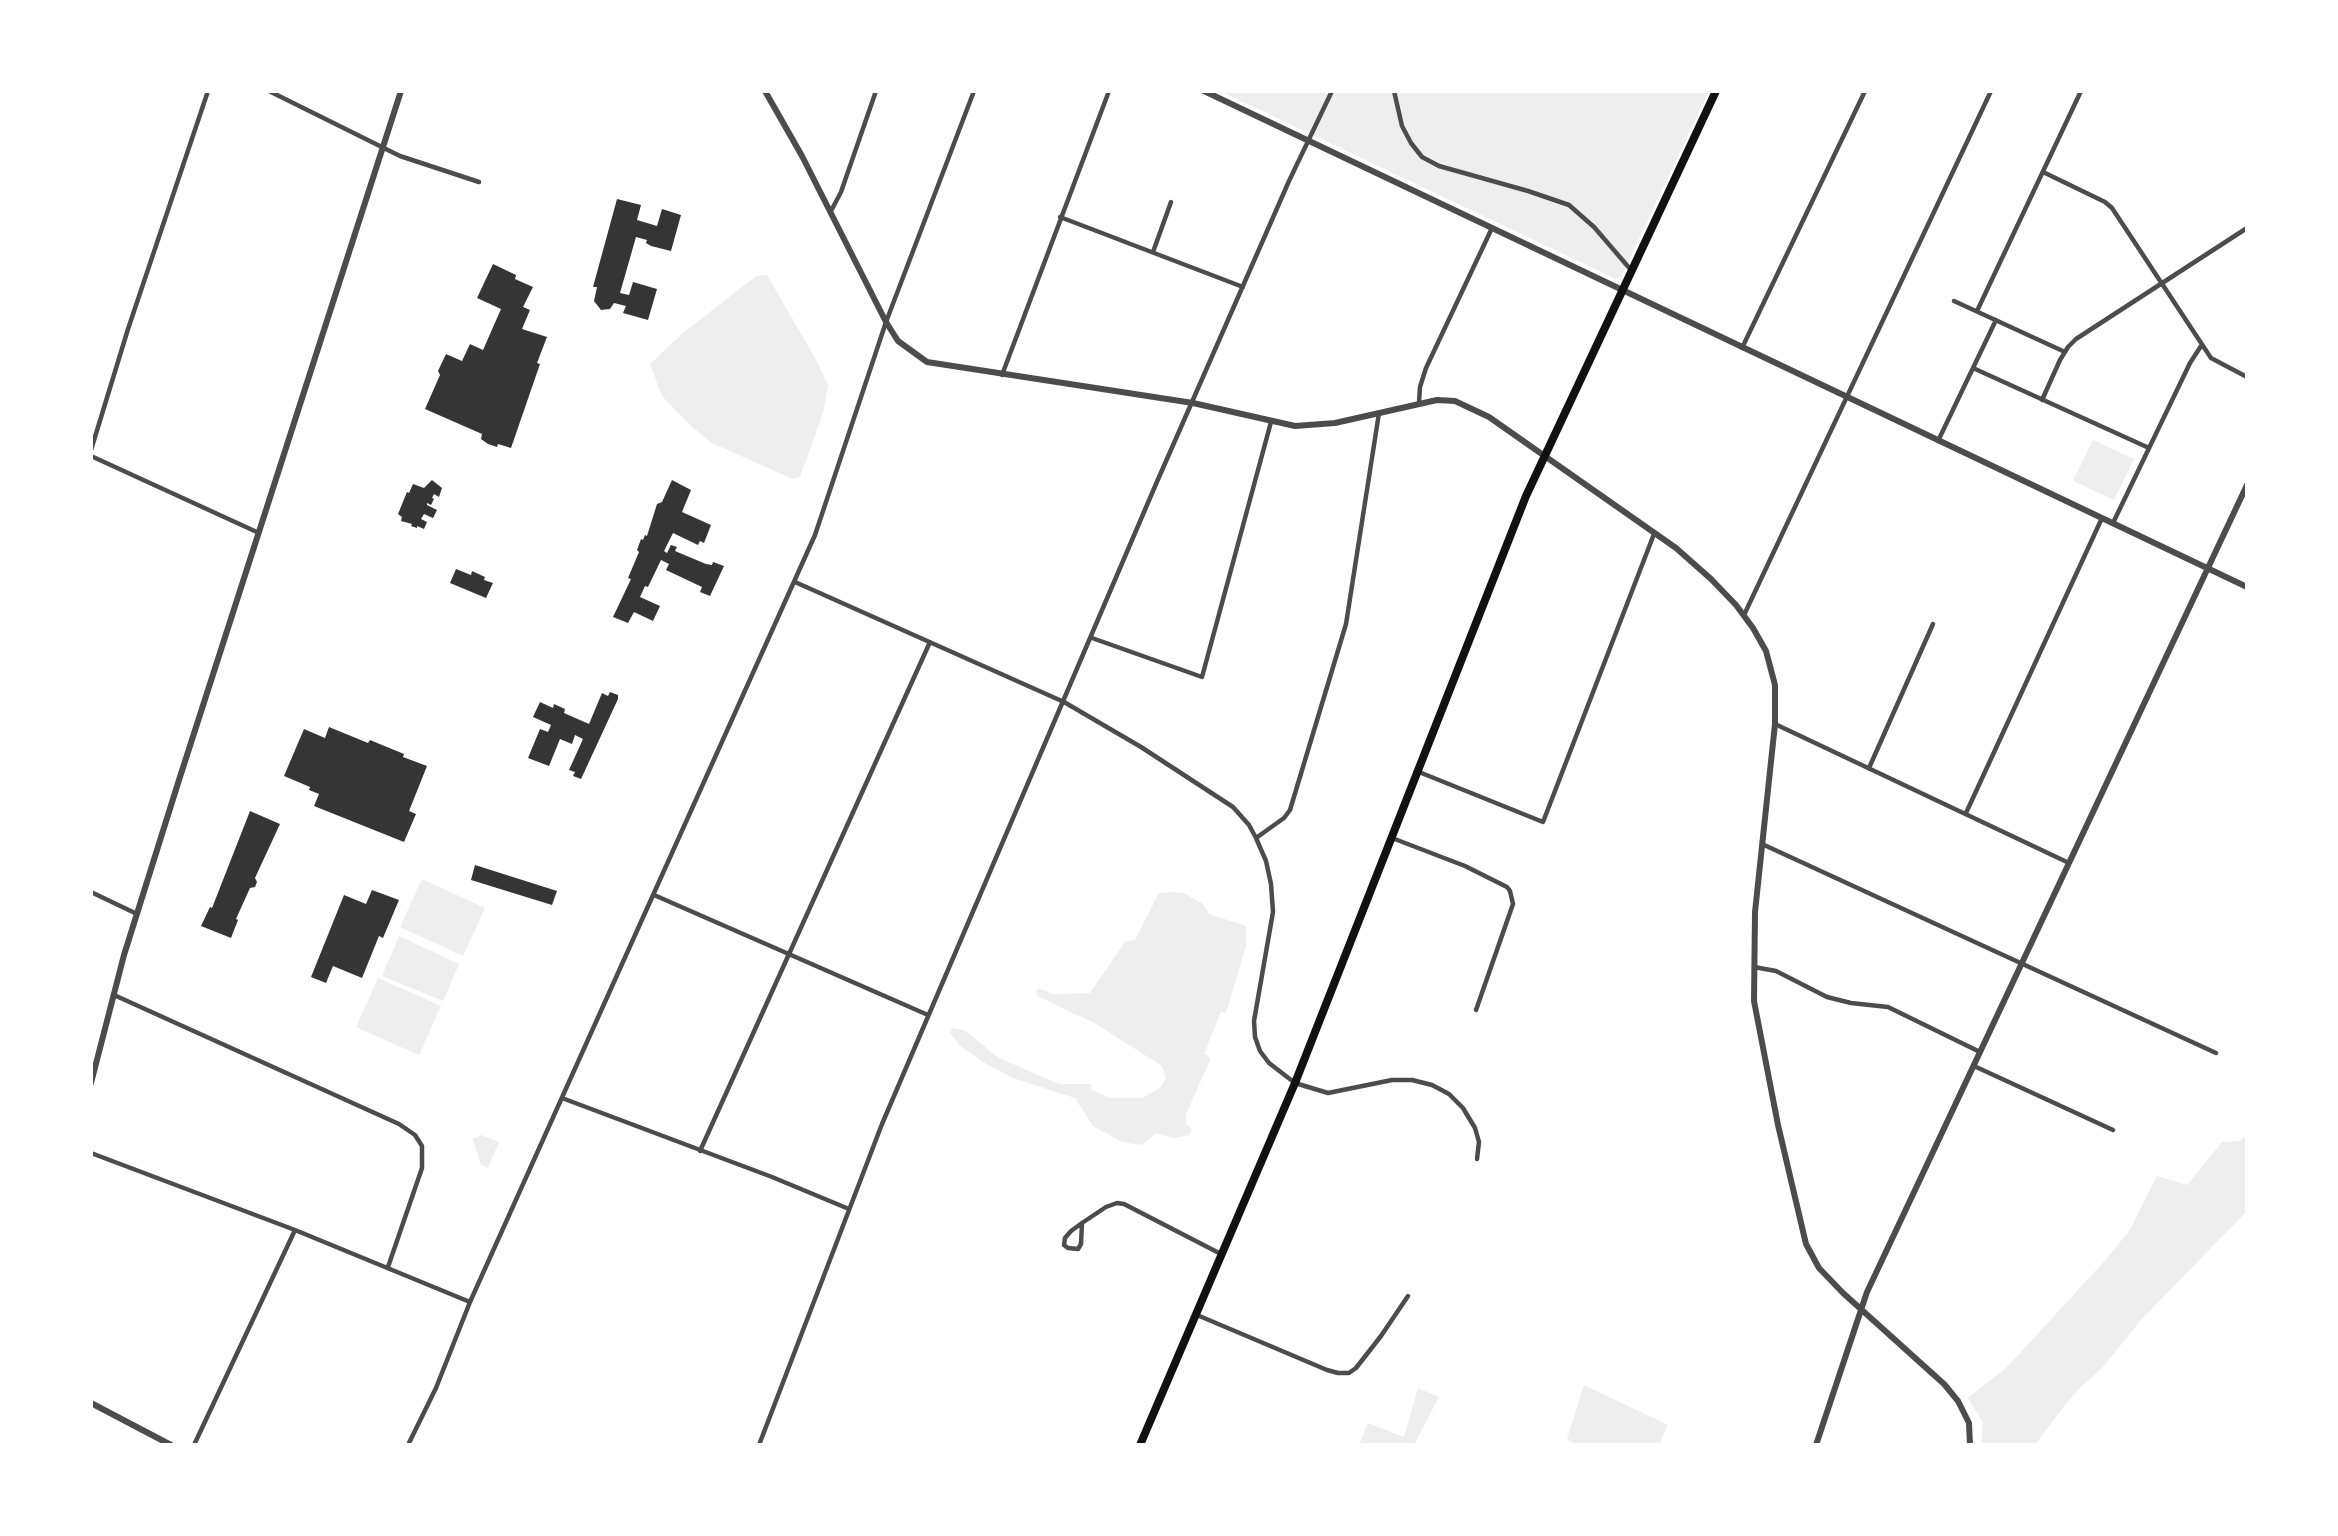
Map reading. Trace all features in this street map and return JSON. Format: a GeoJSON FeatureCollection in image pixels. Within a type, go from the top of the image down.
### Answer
{"type":"FeatureCollection","features":[{"type":"Feature","properties":{"kind":"highway"},"geometry":{"type":"LineString","coordinates":[[1140,1445],[1295,1083],[1526,496],[1716,91]]}},
{"type":"Feature","properties":{"kind":"street"},"geometry":{"type":"LineString","coordinates":[[91,450],[128,329],[208,91]]}},
{"type":"Feature","properties":{"kind":"street"},"geometry":{"type":"LineString","coordinates":[[269,91],[400,156],[479,182]]}},
{"type":"Feature","properties":{"kind":"street"},"geometry":{"type":"LineString","coordinates":[[91,1083],[113,994],[137,914],[401,91]]}},
{"type":"Feature","properties":{"kind":"street"},"geometry":{"type":"LineString","coordinates":[[765,91],[802,156],[886,322],[898,341],[927,362],[1193,403],[1295,426],[1318,426],[1419,403],[1446,400],[1470,407],[1489,417],[1654,534],[1711,579],[1744,615],[1772,666],[1777,700],[1753,967],[1758,1021],[1778,1125],[1806,1244],[1819,1268],[1950,1392],[1969,1423],[1970,1445]]}},
{"type":"Feature","properties":{"kind":"street"},"geometry":{"type":"LineString","coordinates":[[830,212],[841,192],[876,91]]}},
{"type":"Feature","properties":{"kind":"street"},"geometry":{"type":"LineString","coordinates":[[408,1445],[436,1388],[470,1302],[815,535],[886,322],[974,91]]}},
{"type":"Feature","properties":{"kind":"street"},"geometry":{"type":"LineString","coordinates":[[1002,375],[1109,91]]}},
{"type":"Feature","properties":{"kind":"street"},"geometry":{"type":"LineString","coordinates":[[1204,91],[2247,587]]}},
{"type":"Feature","properties":{"kind":"street"},"geometry":{"type":"LineString","coordinates":[[759,1445],[882,1124],[928,1015],[1156,484],[1298,161],[1332,91]]}},
{"type":"Feature","properties":{"kind":"street"},"geometry":{"type":"LineString","coordinates":[[1394,91],[1402,126],[1410,143],[1422,157],[1439,166],[1569,205],[1594,227],[1632,271]]}},
{"type":"Feature","properties":{"kind":"street"},"geometry":{"type":"LineString","coordinates":[[1742,348],[1865,91]]}},
{"type":"Feature","properties":{"kind":"street"},"geometry":{"type":"LineString","coordinates":[[1744,615],[1991,91]]}},
{"type":"Feature","properties":{"kind":"street"},"geometry":{"type":"LineString","coordinates":[[1977,312],[2081,91]]}},
{"type":"Feature","properties":{"kind":"street"},"geometry":{"type":"LineString","coordinates":[[2043,172],[2112,208],[2201,346],[2217,363],[2247,377]]}},
{"type":"Feature","properties":{"kind":"street"},"geometry":{"type":"LineString","coordinates":[[1153,252],[1171,202]]}},
{"type":"Feature","properties":{"kind":"street"},"geometry":{"type":"LineString","coordinates":[[1060,217],[1243,287]]}},
{"type":"Feature","properties":{"kind":"street"},"geometry":{"type":"LineString","coordinates":[[1419,403],[1420,387],[1426,369],[1492,228]]}},
{"type":"Feature","properties":{"kind":"street"},"geometry":{"type":"LineString","coordinates":[[2042,400],[2065,352],[2076,339],[2247,228]]}},
{"type":"Feature","properties":{"kind":"street"},"geometry":{"type":"LineString","coordinates":[[1954,301],[2065,352]]}},
{"type":"Feature","properties":{"kind":"street"},"geometry":{"type":"LineString","coordinates":[[1938,441],[1996,320]]}},
{"type":"Feature","properties":{"kind":"street"},"geometry":{"type":"LineString","coordinates":[[2113,523],[2190,363],[2201,346]]}},
{"type":"Feature","properties":{"kind":"street"},"geometry":{"type":"LineString","coordinates":[[1973,368],[2149,448]]}},
{"type":"Feature","properties":{"kind":"street"},"geometry":{"type":"LineString","coordinates":[[1256,838],[1284,818],[1290,810],[1346,624],[1380,412]]}},
{"type":"Feature","properties":{"kind":"street"},"geometry":{"type":"LineString","coordinates":[[1092,638],[1202,677],[1271,422]]}},
{"type":"Feature","properties":{"kind":"street"},"geometry":{"type":"LineString","coordinates":[[91,456],[259,534]]}},
{"type":"Feature","properties":{"kind":"street"},"geometry":{"type":"LineString","coordinates":[[1815,1445],[1867,1292],[2247,485]]}},
{"type":"Feature","properties":{"kind":"street"},"geometry":{"type":"LineString","coordinates":[[1966,813],[2102,518]]}},
{"type":"Feature","properties":{"kind":"street"},"geometry":{"type":"LineString","coordinates":[[1419,772],[1543,822],[1654,534]]}},
{"type":"Feature","properties":{"kind":"street"},"geometry":{"type":"LineString","coordinates":[[795,582],[1064,702],[1141,747],[1233,807],[1249,825],[1256,838],[1266,861],[1271,884],[1273,912],[1254,1021],[1255,1037],[1260,1051],[1269,1063],[1295,1083],[1328,1093],[1392,1080],[1412,1080],[1432,1085],[1449,1094],[1463,1108],[1475,1128],[1479,1142],[1477,1159]]}},
{"type":"Feature","properties":{"kind":"street"},"geometry":{"type":"LineString","coordinates":[[1868,768],[1933,624]]}},
{"type":"Feature","properties":{"kind":"street"},"geometry":{"type":"LineString","coordinates":[[699,1151],[930,642]]}},
{"type":"Feature","properties":{"kind":"street"},"geometry":{"type":"LineString","coordinates":[[1775,724],[2070,863]]}},
{"type":"Feature","properties":{"kind":"street"},"geometry":{"type":"LineString","coordinates":[[1392,838],[1465,866],[1510,891],[1513,904],[1476,1010]]}},
{"type":"Feature","properties":{"kind":"street"},"geometry":{"type":"LineString","coordinates":[[1762,844],[2216,1053]]}},
{"type":"Feature","properties":{"kind":"street"},"geometry":{"type":"LineString","coordinates":[[91,892],[137,914]]}},
{"type":"Feature","properties":{"kind":"street"},"geometry":{"type":"LineString","coordinates":[[654,895],[928,1015]]}},
{"type":"Feature","properties":{"kind":"street"},"geometry":{"type":"LineString","coordinates":[[1753,967],[1776,971],[1827,996],[1851,1003],[1888,1007],[1980,1052]]}},
{"type":"Feature","properties":{"kind":"street"},"geometry":{"type":"LineString","coordinates":[[113,994],[399,1124],[415,1135],[422,1146],[422,1168],[388,1267]]}},
{"type":"Feature","properties":{"kind":"street"},"geometry":{"type":"LineString","coordinates":[[1974,1066],[2113,1130]]}},
{"type":"Feature","properties":{"kind":"street"},"geometry":{"type":"LineString","coordinates":[[562,1098],[849,1209]]}},
{"type":"Feature","properties":{"kind":"street"},"geometry":{"type":"LineString","coordinates":[[91,1153],[295,1230],[470,1302]]}},
{"type":"Feature","properties":{"kind":"street"},"geometry":{"type":"LineString","coordinates":[[1082,1223],[1082,1244],[1078,1249],[1068,1248],[1065,1238],[1082,1223],[1117,1203],[1124,1204],[1222,1254]]}},
{"type":"Feature","properties":{"kind":"street"},"geometry":{"type":"LineString","coordinates":[[194,1445],[295,1230]]}},
{"type":"Feature","properties":{"kind":"street"},"geometry":{"type":"LineString","coordinates":[[1196,1315],[1327,1370],[1349,1373],[1381,1336],[1408,1296]]}},
{"type":"Feature","properties":{"kind":"street"},"geometry":{"type":"LineString","coordinates":[[91,1403],[171,1445]]}},
{"type":"Feature","properties":{"kind":"shaded area"},"geometry":{"type":"Polygon","coordinates":[[[1220,91],[1709,91],[1621,277],[1616,279],[1220,91]]]}},
{"type":"Feature","properties":{"kind":"shaded area"},"geometry":{"type":"Polygon","coordinates":[[[767,275],[828,385],[824,410],[800,477],[792,479],[710,442],[662,396],[650,364],[683,333],[756,276],[767,275]]]}},
{"type":"Feature","properties":{"kind":"shaded area"},"geometry":{"type":"Polygon","coordinates":[[[2093,440],[2134,459],[2114,500],[2073,481],[2093,440]]]}},
{"type":"Feature","properties":{"kind":"shaded area"},"geometry":{"type":"Polygon","coordinates":[[[422,879],[485,908],[463,956],[400,927],[422,879]]]}},
{"type":"Feature","properties":{"kind":"shaded area"},"geometry":{"type":"Polygon","coordinates":[[[1159,893],[1183,893],[1202,903],[1209,914],[1246,926],[1246,946],[1226,1013],[1221,1012],[1204,1054],[1211,1058],[1186,1114],[1186,1124],[1192,1129],[1190,1135],[1173,1138],[1156,1133],[1142,1145],[1122,1142],[1093,1126],[1075,1098],[1013,1078],[988,1065],[960,1046],[950,1033],[952,1028],[964,1030],[999,1058],[1059,1084],[1091,1084],[1092,1090],[1110,1098],[1142,1098],[1160,1088],[1166,1078],[1162,1066],[1096,1024],[1037,996],[1036,991],[1039,988],[1053,994],[1090,993],[1125,942],[1135,940],[1159,893]]]}},
{"type":"Feature","properties":{"kind":"shaded area"},"geometry":{"type":"Polygon","coordinates":[[[399,936],[459,964],[443,1001],[382,976],[399,936]]]}},
{"type":"Feature","properties":{"kind":"shaded area"},"geometry":{"type":"Polygon","coordinates":[[[378,978],[441,1006],[419,1055],[356,1027],[378,978]]]}},
{"type":"Feature","properties":{"kind":"shaded area"},"geometry":{"type":"Polygon","coordinates":[[[481,1135],[499,1142],[488,1168],[481,1165],[473,1139],[481,1135]]]}},
{"type":"Feature","properties":{"kind":"shaded area"},"geometry":{"type":"Polygon","coordinates":[[[2247,1135],[2247,1211],[2141,1320],[2103,1367],[2064,1406],[2035,1445],[1981,1445],[1983,1423],[1968,1398],[2007,1367],[2101,1265],[2130,1230],[2157,1176],[2187,1185],[2222,1142],[2240,1141],[2247,1135]]]}},
{"type":"Feature","properties":{"kind":"shaded area"},"geometry":{"type":"Polygon","coordinates":[[[1584,1385],[1668,1425],[1659,1445],[1577,1445],[1567,1439],[1584,1385]]]}},
{"type":"Feature","properties":{"kind":"shaded area"},"geometry":{"type":"Polygon","coordinates":[[[1418,1388],[1439,1397],[1414,1445],[1359,1445],[1368,1423],[1404,1437],[1418,1388]]]}},
{"type":"Feature","properties":{"kind":"building"},"geometry":{"type":"Polygon","coordinates":[[[617,199],[641,205],[637,220],[657,226],[662,209],[681,215],[671,251],[651,246],[646,243],[647,240],[636,237],[620,293],[629,295],[633,282],[657,289],[648,320],[623,313],[626,306],[614,303],[610,309],[601,310],[594,301],[597,287],[593,287],[617,199]]]}},
{"type":"Feature","properties":{"kind":"building"},"geometry":{"type":"Polygon","coordinates":[[[493,264],[533,287],[523,307],[530,310],[522,329],[547,337],[511,448],[488,444],[481,439],[482,434],[425,409],[446,354],[462,361],[470,344],[483,350],[501,309],[477,298],[493,264]]]}},
{"type":"Feature","properties":{"kind":"building"},"geometry":{"type":"Polygon","coordinates":[[[432,480],[442,488],[439,497],[434,494],[431,505],[427,503],[437,510],[433,518],[424,514],[421,519],[427,522],[424,529],[401,521],[402,517],[398,514],[413,484],[424,488],[432,480]]]}},
{"type":"Feature","properties":{"kind":"building"},"geometry":{"type":"Polygon","coordinates":[[[672,480],[691,490],[682,512],[711,525],[704,543],[700,541],[698,545],[673,533],[664,551],[667,553],[671,545],[677,547],[675,551],[706,564],[712,565],[713,562],[724,566],[710,596],[700,592],[702,587],[666,570],[669,564],[661,560],[640,597],[660,606],[653,621],[634,612],[628,623],[613,617],[631,579],[628,578],[639,552],[637,550],[641,539],[647,536],[657,504],[662,502],[672,480]]]}},
{"type":"Feature","properties":{"kind":"building"},"geometry":{"type":"Polygon","coordinates":[[[456,569],[471,575],[472,571],[493,583],[486,598],[450,583],[456,569]]]}},
{"type":"Feature","properties":{"kind":"building"},"geometry":{"type":"Polygon","coordinates":[[[610,692],[618,695],[618,699],[581,779],[573,776],[575,772],[569,770],[583,739],[575,735],[572,744],[560,739],[549,766],[528,758],[540,729],[548,732],[551,725],[533,717],[540,702],[553,708],[554,704],[565,709],[564,713],[589,724],[602,693],[608,696],[610,692]]]}},
{"type":"Feature","properties":{"kind":"building"},"geometry":{"type":"Polygon","coordinates":[[[329,727],[368,743],[370,740],[427,766],[409,811],[416,814],[404,842],[314,806],[319,794],[309,790],[310,787],[284,776],[304,729],[325,738],[329,727]]]}},
{"type":"Feature","properties":{"kind":"building"},"geometry":{"type":"Polygon","coordinates":[[[250,811],[280,824],[255,878],[255,887],[250,888],[236,919],[238,920],[231,938],[201,926],[210,907],[212,908],[250,811]]]}},
{"type":"Feature","properties":{"kind":"building"},"geometry":{"type":"Polygon","coordinates":[[[475,865],[557,891],[552,905],[471,880],[475,865]]]}},
{"type":"Feature","properties":{"kind":"building"},"geometry":{"type":"Polygon","coordinates":[[[372,890],[399,900],[383,938],[379,936],[362,978],[333,966],[326,983],[311,977],[344,895],[366,904],[372,890]]]}}]}
